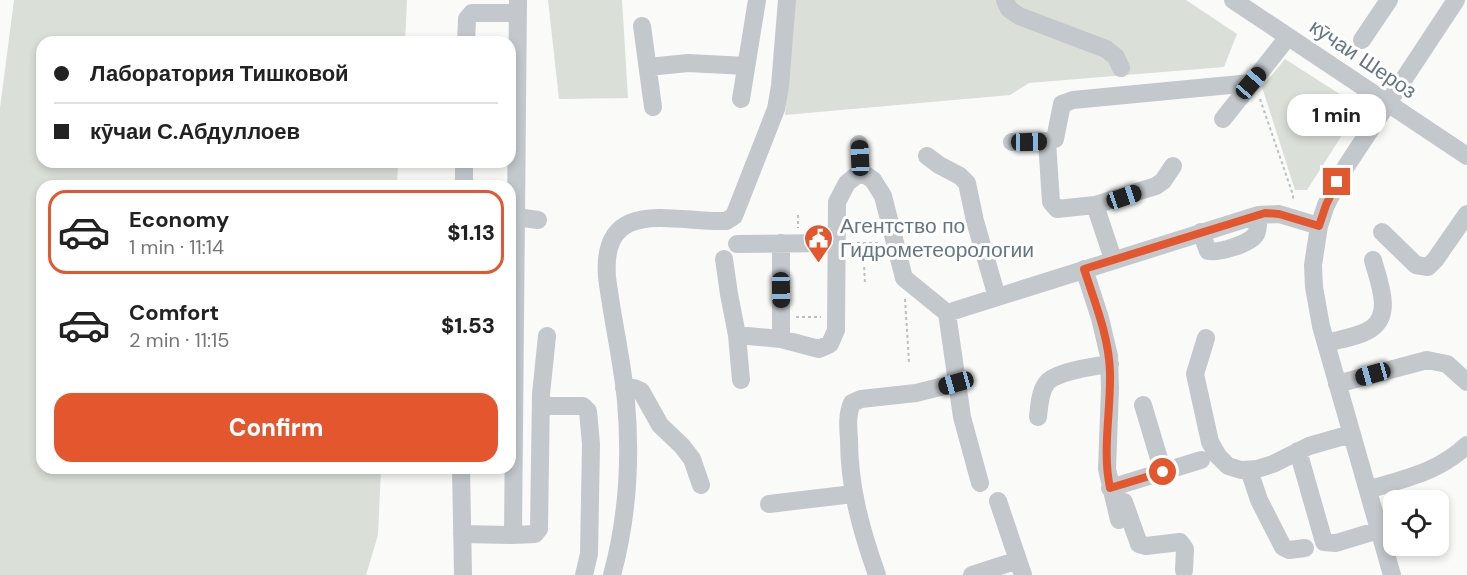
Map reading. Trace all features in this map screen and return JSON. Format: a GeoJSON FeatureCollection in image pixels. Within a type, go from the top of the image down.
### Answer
{"type":"FeatureCollection","features":[{"type":"Feature","properties":{"kind":"street"},"geometry":{"type":"LineString","coordinates":[[741,99],[757,0]]}},
{"type":"Feature","properties":{"kind":"street"},"geometry":{"type":"LineString","coordinates":[[612,575],[622,518],[628,436],[624,388],[606,277],[607,252],[611,239],[622,226],[634,220],[663,218],[726,221],[734,216],[776,109],[787,0]]}},
{"type":"Feature","properties":{"kind":"street"},"geometry":{"type":"LineString","coordinates":[[1005,0],[1013,13],[1107,49],[1116,57],[1121,68]]}},
{"type":"Feature","properties":{"kind":"street","name":"кӯчаи Шероз"},"geometry":{"type":"LineString","coordinates":[[1233,0],[1467,156]]}},
{"type":"Feature","properties":{"kind":"street"},"geometry":{"type":"LineString","coordinates":[[1362,40],[1389,0]]}},
{"type":"Feature","properties":{"kind":"street"},"geometry":{"type":"LineString","coordinates":[[1392,575],[1318,312],[1313,276],[1314,254],[1319,226],[1326,205],[1342,174],[1456,0]]}},
{"type":"Feature","properties":{"kind":"street"},"geometry":{"type":"LineString","coordinates":[[466,36],[467,19],[472,13],[518,6],[516,49]]}},
{"type":"Feature","properties":{"kind":"street"},"geometry":{"type":"LineString","coordinates":[[642,26],[653,107]]}},
{"type":"Feature","properties":{"kind":"street"},"geometry":{"type":"LineString","coordinates":[[1223,119],[1288,37]]}},
{"type":"Feature","properties":{"kind":"street"},"geometry":{"type":"LineString","coordinates":[[648,67],[688,63],[746,66]]}},
{"type":"Feature","properties":{"kind":"street"},"geometry":{"type":"LineString","coordinates":[[1012,142],[1055,139],[1060,108],[1068,100],[1251,83]]}},
{"type":"Feature","properties":{"kind":"street"},"geometry":{"type":"LineString","coordinates":[[1047,141],[1053,206],[1060,209],[1095,205],[1156,186],[1163,181],[1173,166]]}},
{"type":"Feature","properties":{"kind":"street"},"geometry":{"type":"LineString","coordinates":[[859,144],[861,172]]}},
{"type":"Feature","properties":{"kind":"street"},"geometry":{"type":"LineString","coordinates":[[927,156],[960,176],[967,183],[977,231],[997,297]]}},
{"type":"Feature","properties":{"kind":"street"},"geometry":{"type":"LineString","coordinates":[[861,172],[873,180],[883,196],[904,278],[947,313],[956,383],[966,435],[980,483]]}},
{"type":"Feature","properties":{"kind":"street"},"geometry":{"type":"LineString","coordinates":[[737,335],[782,339],[814,348],[823,348],[830,344],[836,336],[837,316],[836,209],[839,195],[847,183],[861,172]]}},
{"type":"Feature","properties":{"kind":"street"},"geometry":{"type":"LineString","coordinates":[[1095,205],[1113,260]]}},
{"type":"Feature","properties":{"kind":"street"},"geometry":{"type":"LineString","coordinates":[[947,313],[1258,215],[1272,213],[1319,226]]}},
{"type":"Feature","properties":{"kind":"street"},"geometry":{"type":"LineString","coordinates":[[1382,232],[1416,265],[1428,267],[1467,214]]}},
{"type":"Feature","properties":{"kind":"street"},"geometry":{"type":"LineString","coordinates":[[516,217],[538,220]]}},
{"type":"Feature","properties":{"kind":"street"},"geometry":{"type":"LineString","coordinates":[[781,243],[782,339]]}},
{"type":"Feature","properties":{"kind":"street"},"geometry":{"type":"LineString","coordinates":[[737,244],[836,243]]}},
{"type":"Feature","properties":{"kind":"street"},"geometry":{"type":"LineString","coordinates":[[724,259],[737,335],[741,380]]}},
{"type":"Feature","properties":{"kind":"street"},"geometry":{"type":"LineString","coordinates":[[1326,343],[1366,331],[1377,322],[1383,308],[1373,260]]}},
{"type":"Feature","properties":{"kind":"street"},"geometry":{"type":"LineString","coordinates":[[1084,269],[1104,331],[1110,364],[1106,459],[1114,487],[1138,544],[1146,546],[1179,542],[1185,549],[1184,570]]}},
{"type":"Feature","properties":{"kind":"street"},"geometry":{"type":"LineString","coordinates":[[462,534],[532,535],[539,529],[540,425],[547,336]]}},
{"type":"Feature","properties":{"kind":"street"},"geometry":{"type":"LineString","coordinates":[[1206,338],[1195,375],[1210,442],[1218,456],[1228,466],[1241,471],[1265,467],[1309,446],[1352,434]]}},
{"type":"Feature","properties":{"kind":"street"},"geometry":{"type":"LineString","coordinates":[[1337,384],[1427,360],[1447,364],[1467,382]]}},
{"type":"Feature","properties":{"kind":"street"},"geometry":{"type":"LineString","coordinates":[[1038,417],[1044,389],[1050,379],[1110,364]]}},
{"type":"Feature","properties":{"kind":"street"},"geometry":{"type":"LineString","coordinates":[[877,575],[853,494],[848,423],[852,403],[861,399],[916,393],[956,383]]}},
{"type":"Feature","properties":{"kind":"street"},"geometry":{"type":"LineString","coordinates":[[624,388],[641,391],[655,419],[692,459],[701,485]]}},
{"type":"Feature","properties":{"kind":"street"},"geometry":{"type":"LineString","coordinates":[[1143,405],[1163,472]]}},
{"type":"Feature","properties":{"kind":"street"},"geometry":{"type":"LineString","coordinates":[[541,406],[584,406],[588,411],[591,444],[589,554],[584,575]]}},
{"type":"Feature","properties":{"kind":"street"},"geometry":{"type":"LineString","coordinates":[[516,425],[540,425]]}},
{"type":"Feature","properties":{"kind":"street"},"geometry":{"type":"LineString","coordinates":[[1368,490],[1436,468],[1454,457],[1467,445]]}},
{"type":"Feature","properties":{"kind":"street"},"geometry":{"type":"LineString","coordinates":[[1298,451],[1324,542],[1336,543],[1379,530]]}},
{"type":"Feature","properties":{"kind":"street"},"geometry":{"type":"LineString","coordinates":[[1114,487],[1201,460]]}},
{"type":"Feature","properties":{"kind":"street"},"geometry":{"type":"LineString","coordinates":[[1249,471],[1262,507],[1283,547],[1289,550],[1305,548]]}},
{"type":"Feature","properties":{"kind":"street"},"geometry":{"type":"LineString","coordinates":[[461,474],[462,575]]}},
{"type":"Feature","properties":{"kind":"street"},"geometry":{"type":"LineString","coordinates":[[512,474],[513,535]]}},
{"type":"Feature","properties":{"kind":"street"},"geometry":{"type":"LineString","coordinates":[[1114,487],[1119,520]]}},
{"type":"Feature","properties":{"kind":"street"},"geometry":{"type":"LineString","coordinates":[[769,504],[853,494]]}},
{"type":"Feature","properties":{"kind":"street"},"geometry":{"type":"LineString","coordinates":[[972,575],[1020,568],[998,501]]}},
{"type":"Feature","properties":{"kind":"path"},"geometry":{"type":"LineString","coordinates":[[1251,83],[1258,92],[1293,195],[1290,217]]}},
{"type":"Feature","properties":{"kind":"path"},"geometry":{"type":"LineString","coordinates":[[836,243],[896,243]]}},
{"type":"Feature","properties":{"kind":"path"},"geometry":{"type":"LineString","coordinates":[[863,243],[866,284]]}},
{"type":"Feature","properties":{"kind":"path"},"geometry":{"type":"LineString","coordinates":[[904,278],[909,362]]}},
{"type":"Feature","properties":{"kind":"path"},"geometry":{"type":"LineString","coordinates":[[782,318],[837,316]]}},
{"type":"Feature","properties":{"kind":"shaded area"},"geometry":{"type":"Polygon","coordinates":[[[14,0],[407,0],[405,36],[36,36],[36,168],[398,168],[397,180],[36,180],[36,474],[381,474],[378,535],[366,575],[0,575],[0,108],[14,0]]]}},
{"type":"Feature","properties":{"kind":"shaded area"},"geometry":{"type":"Polygon","coordinates":[[[548,0],[622,0],[628,98],[559,99],[548,0]]]}},
{"type":"Feature","properties":{"kind":"shaded area"},"geometry":{"type":"Polygon","coordinates":[[[794,0],[1186,0],[1237,34],[1224,67],[1029,83],[1010,95],[785,115],[794,0]]]}},
{"type":"Feature","properties":{"kind":"shaded area"},"geometry":{"type":"Polygon","coordinates":[[[1285,59],[1360,107],[1307,190],[1295,190],[1262,87],[1285,59]]]}},
{"type":"Feature","properties":{"kind":"place","name":"Агентство по Гидрометеорологии"},"geometry":{"type":"Point","coordinates":[819,264]}},
{"type":"Feature","properties":{"kind":"route"},"geometry":{"type":"LineString","coordinates":[[1163,472],[1110,488],[1106,459],[1110,402],[1109,356],[1104,331],[1084,269],[1265,213],[1279,214],[1319,226],[1337,182]]}}]}
